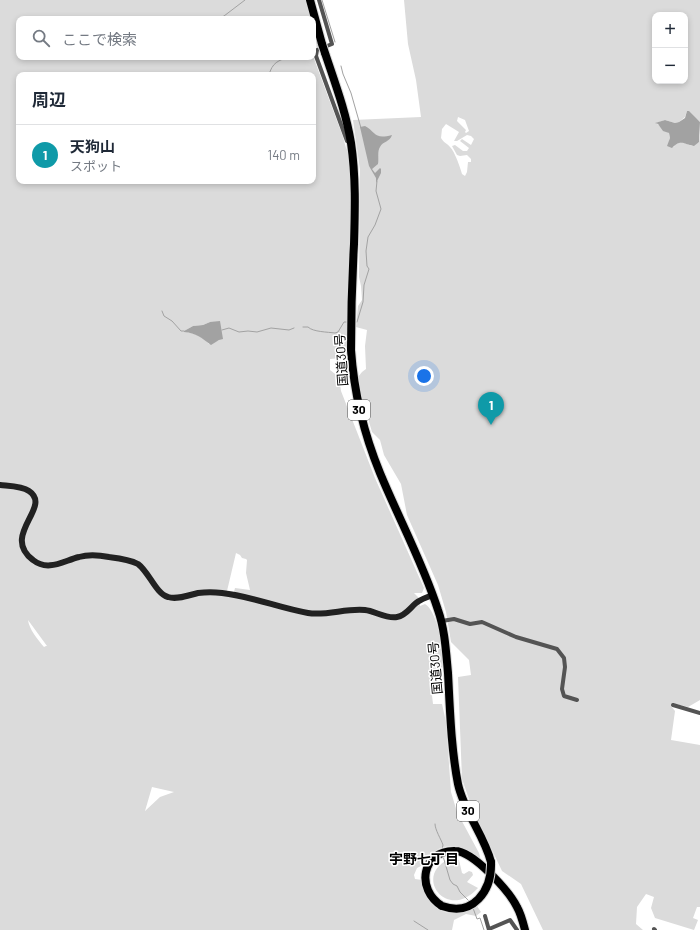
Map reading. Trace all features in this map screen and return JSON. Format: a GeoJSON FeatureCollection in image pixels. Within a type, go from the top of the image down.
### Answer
{"type":"FeatureCollection","features":[{"type":"Feature","properties":{"kind":"highway","name":"国道30号"},"geometry":{"type":"LineString","coordinates":[[310,0],[314,16]]}},
{"type":"Feature","properties":{"kind":"highway","name":"国道30号"},"geometry":{"type":"LineString","coordinates":[[316,22],[340,96],[351,143],[355,195],[350,325],[355,387],[362,420],[374,458],[442,621],[446,646],[454,774],[457,795],[488,863],[486,877],[484,884],[476,895],[462,903],[443,904],[435,895],[430,883],[430,873],[440,857],[445,857],[456,853],[475,866],[504,895],[521,917],[525,930]]}},
{"type":"Feature","properties":{"kind":"street"},"geometry":{"type":"LineString","coordinates":[[319,0],[332,44],[317,50],[316,56],[347,141],[351,143]]}},
{"type":"Feature","properties":{"kind":"street"},"geometry":{"type":"LineString","coordinates":[[0,485],[24,489],[29,491],[34,498],[35,507],[22,531],[21,541],[28,556],[41,565],[54,565],[85,556],[97,555],[118,558],[132,562],[142,568],[162,593],[168,597],[206,592],[224,593],[309,613],[324,614],[363,610],[398,617],[419,601],[432,595]]}},
{"type":"Feature","properties":{"kind":"street"},"geometry":{"type":"LineString","coordinates":[[442,621],[454,619],[470,624],[482,622],[516,637],[557,649],[564,658],[565,667],[562,689],[564,696],[577,700]]}},
{"type":"Feature","properties":{"kind":"street"},"geometry":{"type":"LineString","coordinates":[[673,706],[700,714]]}},
{"type":"Feature","properties":{"kind":"street"},"geometry":{"type":"LineString","coordinates":[[485,916],[489,930],[510,920],[517,930]]}},
{"type":"Feature","properties":{"kind":"shaded area"},"geometry":{"type":"Polygon","coordinates":[[[0,0],[306,0],[310,16],[16,16],[16,60],[314,60],[346,148],[349,152],[352,186],[347,346],[341,358],[330,359],[330,370],[339,377],[341,391],[375,478],[424,588],[422,593],[414,593],[419,598],[420,606],[425,604],[430,608],[437,624],[440,634],[443,662],[442,668],[429,670],[433,704],[442,704],[446,722],[451,792],[457,812],[479,853],[481,861],[465,849],[450,846],[445,847],[433,853],[417,868],[414,875],[415,879],[422,880],[424,891],[429,900],[442,911],[455,913],[477,906],[481,912],[476,916],[466,914],[454,920],[452,930],[0,930],[0,0]],[[210,322],[203,325],[193,326],[184,331],[199,336],[206,340],[209,344],[219,340],[210,322]],[[236,553],[227,591],[234,592],[235,588],[250,590],[246,573],[247,560],[236,553]],[[28,620],[30,627],[37,638],[44,647],[47,646],[28,620]],[[152,787],[145,811],[160,797],[174,792],[152,787]]]}},
{"type":"Feature","properties":{"kind":"shaded area"},"geometry":{"type":"Polygon","coordinates":[[[404,0],[700,0],[700,122],[687,111],[685,117],[679,122],[675,123],[665,120],[656,123],[669,133],[669,143],[674,147],[675,144],[682,142],[692,146],[699,142],[700,135],[700,700],[688,707],[672,703],[671,706],[675,711],[671,740],[700,745],[700,907],[697,907],[693,918],[698,920],[694,930],[655,918],[651,908],[654,897],[646,894],[637,907],[636,924],[643,930],[543,930],[521,884],[502,871],[472,808],[462,779],[458,677],[471,675],[469,660],[451,642],[446,612],[438,585],[407,515],[401,484],[384,455],[380,440],[372,432],[359,388],[358,377],[366,369],[365,346],[367,330],[356,327],[358,306],[362,300],[359,277],[360,170],[353,120],[421,117],[416,80],[408,44],[404,0]],[[458,117],[457,121],[466,130],[466,133],[469,131],[465,120],[458,117]],[[446,124],[442,129],[441,138],[452,149],[462,174],[465,176],[468,162],[471,162],[471,159],[467,155],[457,155],[452,146],[455,145],[463,151],[467,151],[469,148],[460,141],[462,139],[471,145],[474,139],[467,135],[457,141],[454,141],[459,132],[446,124]]]}},
{"type":"Feature","properties":{"kind":"shaded area"},"geometry":{"type":"Polygon","coordinates":[[[687,111],[689,111],[700,122],[699,142],[694,146],[680,143],[672,148],[667,146],[670,138],[669,133],[663,131],[658,124],[655,123],[665,120],[675,123],[679,122],[685,118],[687,111]]]}},
{"type":"Feature","properties":{"kind":"shaded area"},"geometry":{"type":"Polygon","coordinates":[[[365,126],[378,136],[382,137],[392,135],[390,139],[380,147],[378,164],[372,169],[375,173],[380,168],[381,169],[381,173],[376,183],[376,178],[369,166],[360,127],[365,126]]]}},
{"type":"Feature","properties":{"kind":"shaded area"},"geometry":{"type":"Polygon","coordinates":[[[220,321],[223,339],[211,345],[202,338],[184,332],[193,326],[220,321]]]}},
{"type":"Feature","properties":{"kind":"shaded area"},"geometry":{"type":"Polygon","coordinates":[[[450,859],[459,860],[462,873],[464,874],[469,871],[472,872],[473,875],[467,882],[478,888],[466,897],[455,900],[445,898],[438,892],[434,884],[434,875],[439,866],[450,859]]]}},
{"type":"Feature","properties":{"kind":"waterway"},"geometry":{"type":"LineString","coordinates":[[224,16],[245,0]]}},
{"type":"Feature","properties":{"kind":"waterway"},"geometry":{"type":"LineString","coordinates":[[322,0],[335,42]]}},
{"type":"Feature","properties":{"kind":"waterway"},"geometry":{"type":"LineString","coordinates":[[270,72],[274,65],[280,60]]}},
{"type":"Feature","properties":{"kind":"waterway"},"geometry":{"type":"LineString","coordinates":[[341,66],[351,93],[361,128]]}},
{"type":"Feature","properties":{"kind":"waterway"},"geometry":{"type":"LineString","coordinates":[[357,322],[363,302],[364,285],[369,269],[367,266],[366,251],[368,237],[375,225],[381,209],[376,191],[377,181]]}},
{"type":"Feature","properties":{"kind":"waterway"},"geometry":{"type":"LineString","coordinates":[[162,311],[164,316],[172,321],[181,331],[184,331]]}},
{"type":"Feature","properties":{"kind":"waterway"},"geometry":{"type":"LineString","coordinates":[[303,327],[308,327],[317,331],[335,333],[338,332],[344,322],[347,322]]}},
{"type":"Feature","properties":{"kind":"waterway"},"geometry":{"type":"LineString","coordinates":[[222,330],[229,328],[239,332],[257,332],[271,328],[289,330],[294,328]]}},
{"type":"Feature","properties":{"kind":"waterway"},"geometry":{"type":"LineString","coordinates":[[435,824],[443,845],[442,849]]}},
{"type":"Feature","properties":{"kind":"waterway"},"geometry":{"type":"LineString","coordinates":[[443,856],[450,880],[470,902]]}},
{"type":"Feature","properties":{"kind":"waterway"},"geometry":{"type":"LineString","coordinates":[[473,908],[477,919],[480,918],[484,930]]}},
{"type":"Feature","properties":{"kind":"waterway"},"geometry":{"type":"LineString","coordinates":[[414,921],[428,930]]}},
{"type":"Feature","properties":{"kind":"place","name":"天狗山"},"geometry":{"type":"Point","coordinates":[491,425]}},
{"type":"Feature","properties":{"kind":"district","name":"宇野七丁目"},"geometry":{"type":"Point","coordinates":[424,859]}}]}
